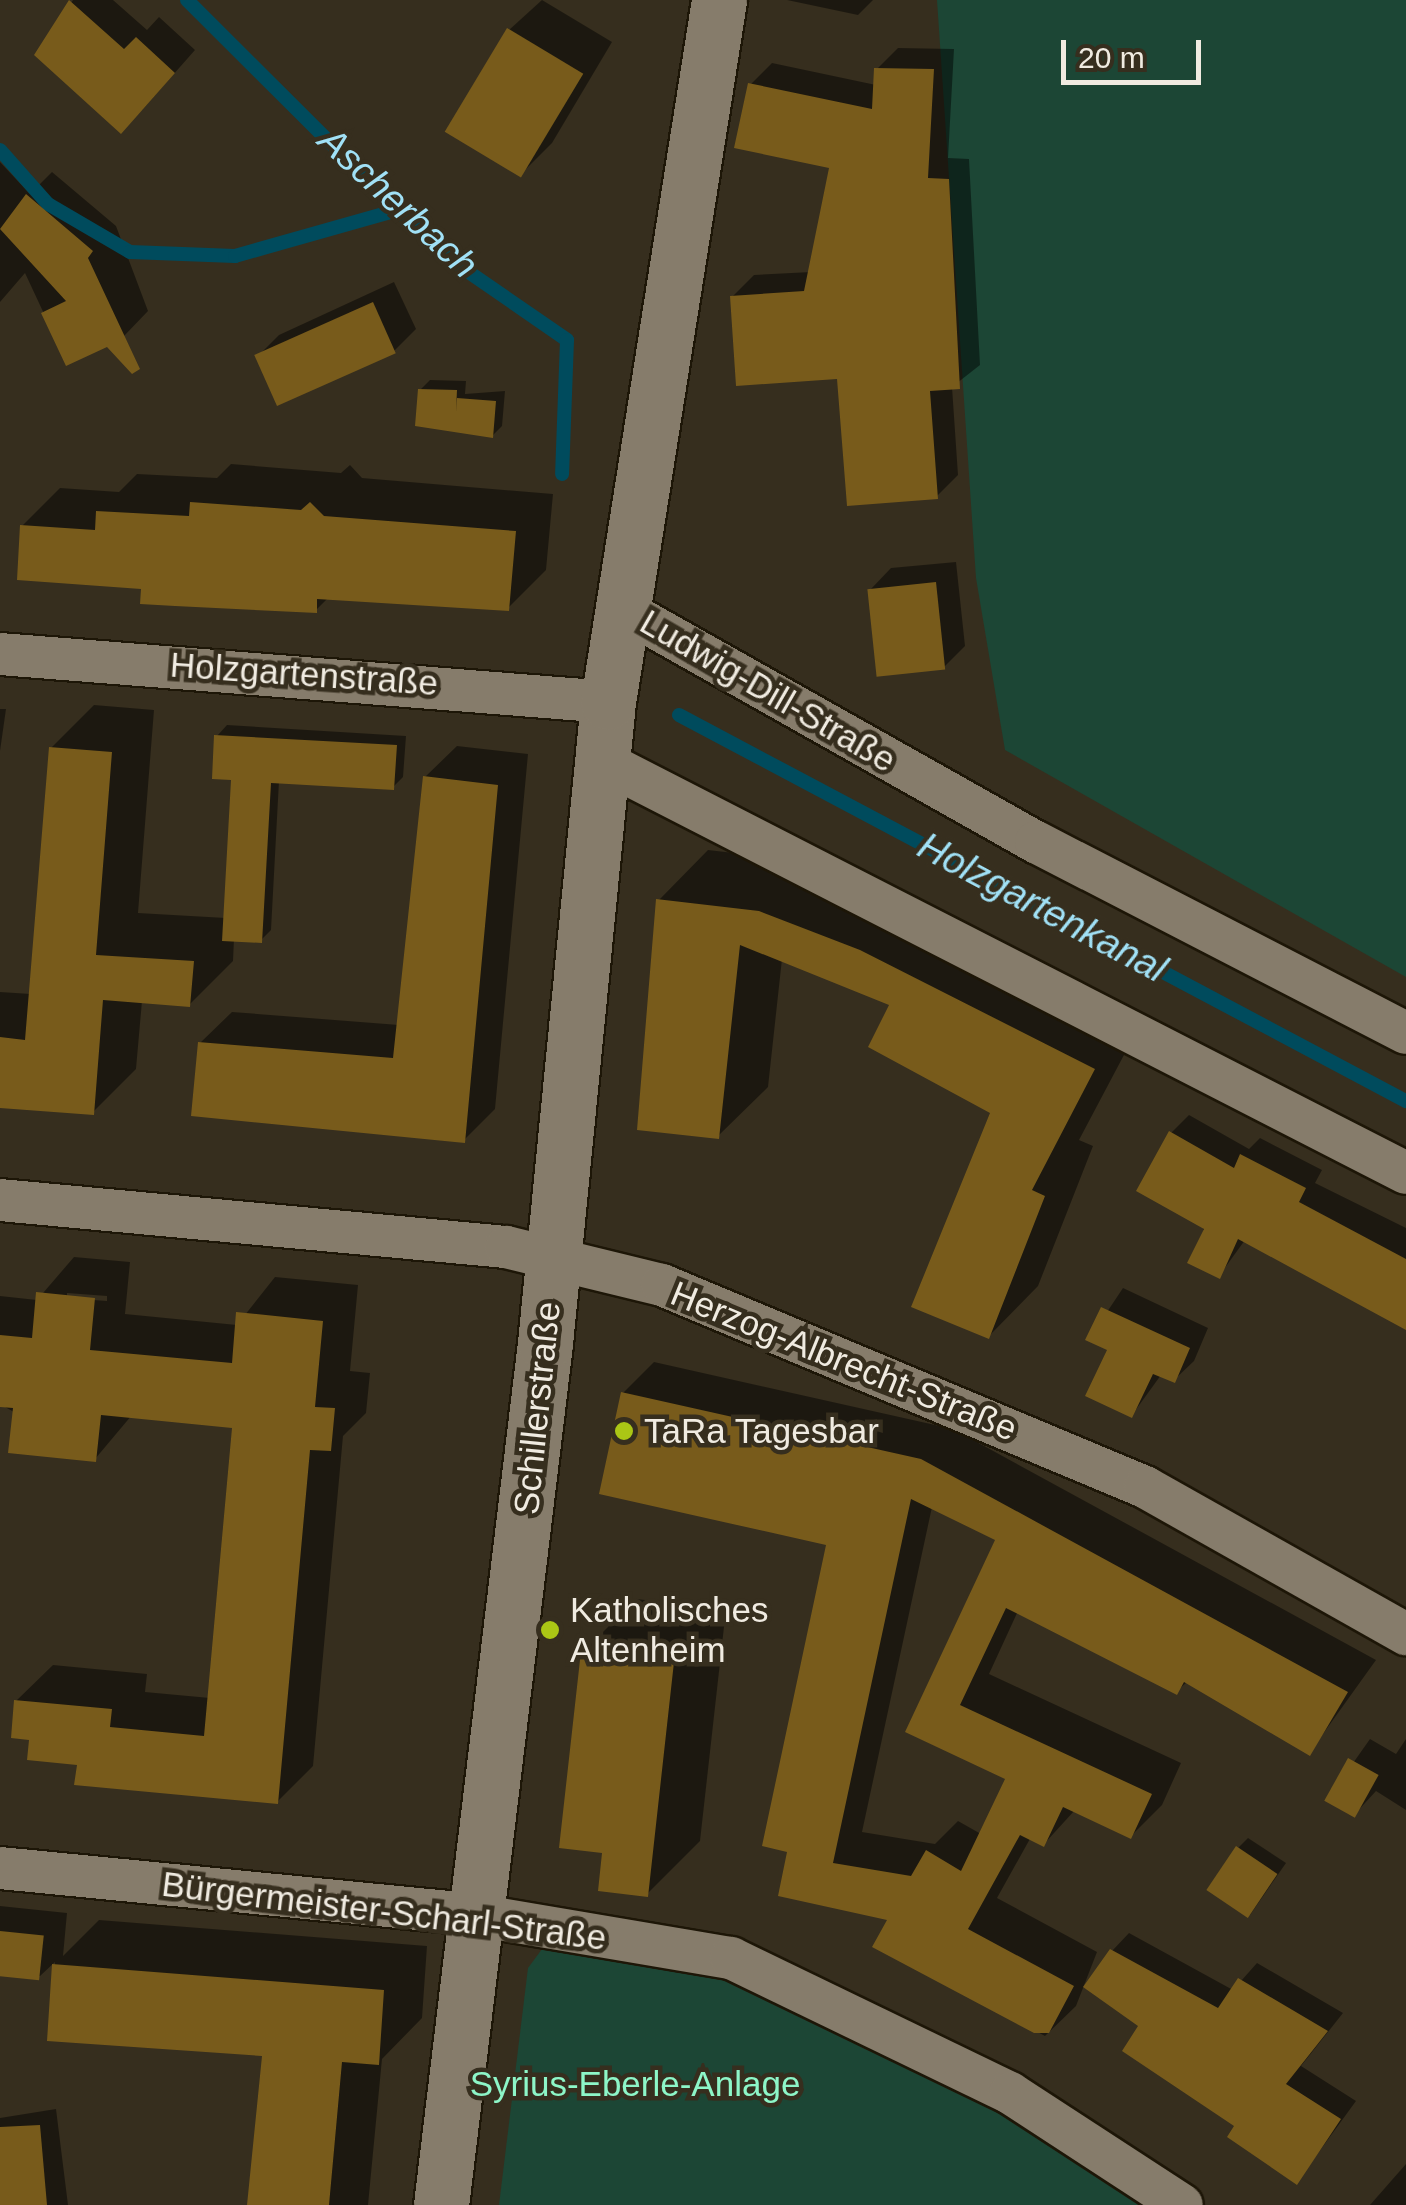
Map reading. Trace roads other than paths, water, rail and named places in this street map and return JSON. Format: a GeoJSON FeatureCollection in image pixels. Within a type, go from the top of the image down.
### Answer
{"type":"FeatureCollection","features":[{"type":"Feature","properties":{"kind":"street","name":"Ludwig-Dill-Straße"},"geometry":{"type":"LineString","coordinates":[[719,0],[622,609],[1036,842],[1406,1033]]}},
{"type":"Feature","properties":{"kind":"street","name":"Schillerstraße"},"geometry":{"type":"LineString","coordinates":[[441,2205],[552,1256],[608,702],[622,609]]}},
{"type":"Feature","properties":{"kind":"street","name":"Holzgartenstraße"},"geometry":{"type":"LineString","coordinates":[[0,654],[608,702]]}},
{"type":"Feature","properties":{"kind":"street"},"geometry":{"type":"LineString","coordinates":[[602,761],[1406,1173]]}},
{"type":"Feature","properties":{"kind":"street","name":"Herzog-Albrecht-Straße"},"geometry":{"type":"LineString","coordinates":[[0,1200],[552,1256],[726,1305],[1146,1487],[1406,1634]]}},
{"type":"Feature","properties":{"kind":"street","name":"Bürgermeister-Scharl-Straße"},"geometry":{"type":"LineString","coordinates":[[0,1868],[476,1915],[731,1958],[1010,2093],[1182,2205]]}},
{"type":"Feature","properties":{"kind":"waterway","name":"Ascherbach"},"geometry":{"type":"LineString","coordinates":[[187,0],[441,253],[567,340],[562,474]]}},
{"type":"Feature","properties":{"kind":"waterway"},"geometry":{"type":"LineString","coordinates":[[0,150],[48,204],[130,252],[235,256],[398,210]]}},
{"type":"Feature","properties":{"kind":"waterway","name":"Holzgartenkanal"},"geometry":{"type":"LineString","coordinates":[[679,715],[1406,1101]]}},
{"type":"Feature","properties":{"kind":"place","name":"TaRa Tagesbar"},"geometry":{"type":"Point","coordinates":[624,1431]}},
{"type":"Feature","properties":{"kind":"place","name":"Katholisches Altenheim"},"geometry":{"type":"Point","coordinates":[550,1630]}},
{"type":"Feature","properties":{"kind":"park label","name":"Syrius-Eberle-Anlage"},"geometry":{"type":"Point","coordinates":[635,2084]}}]}
